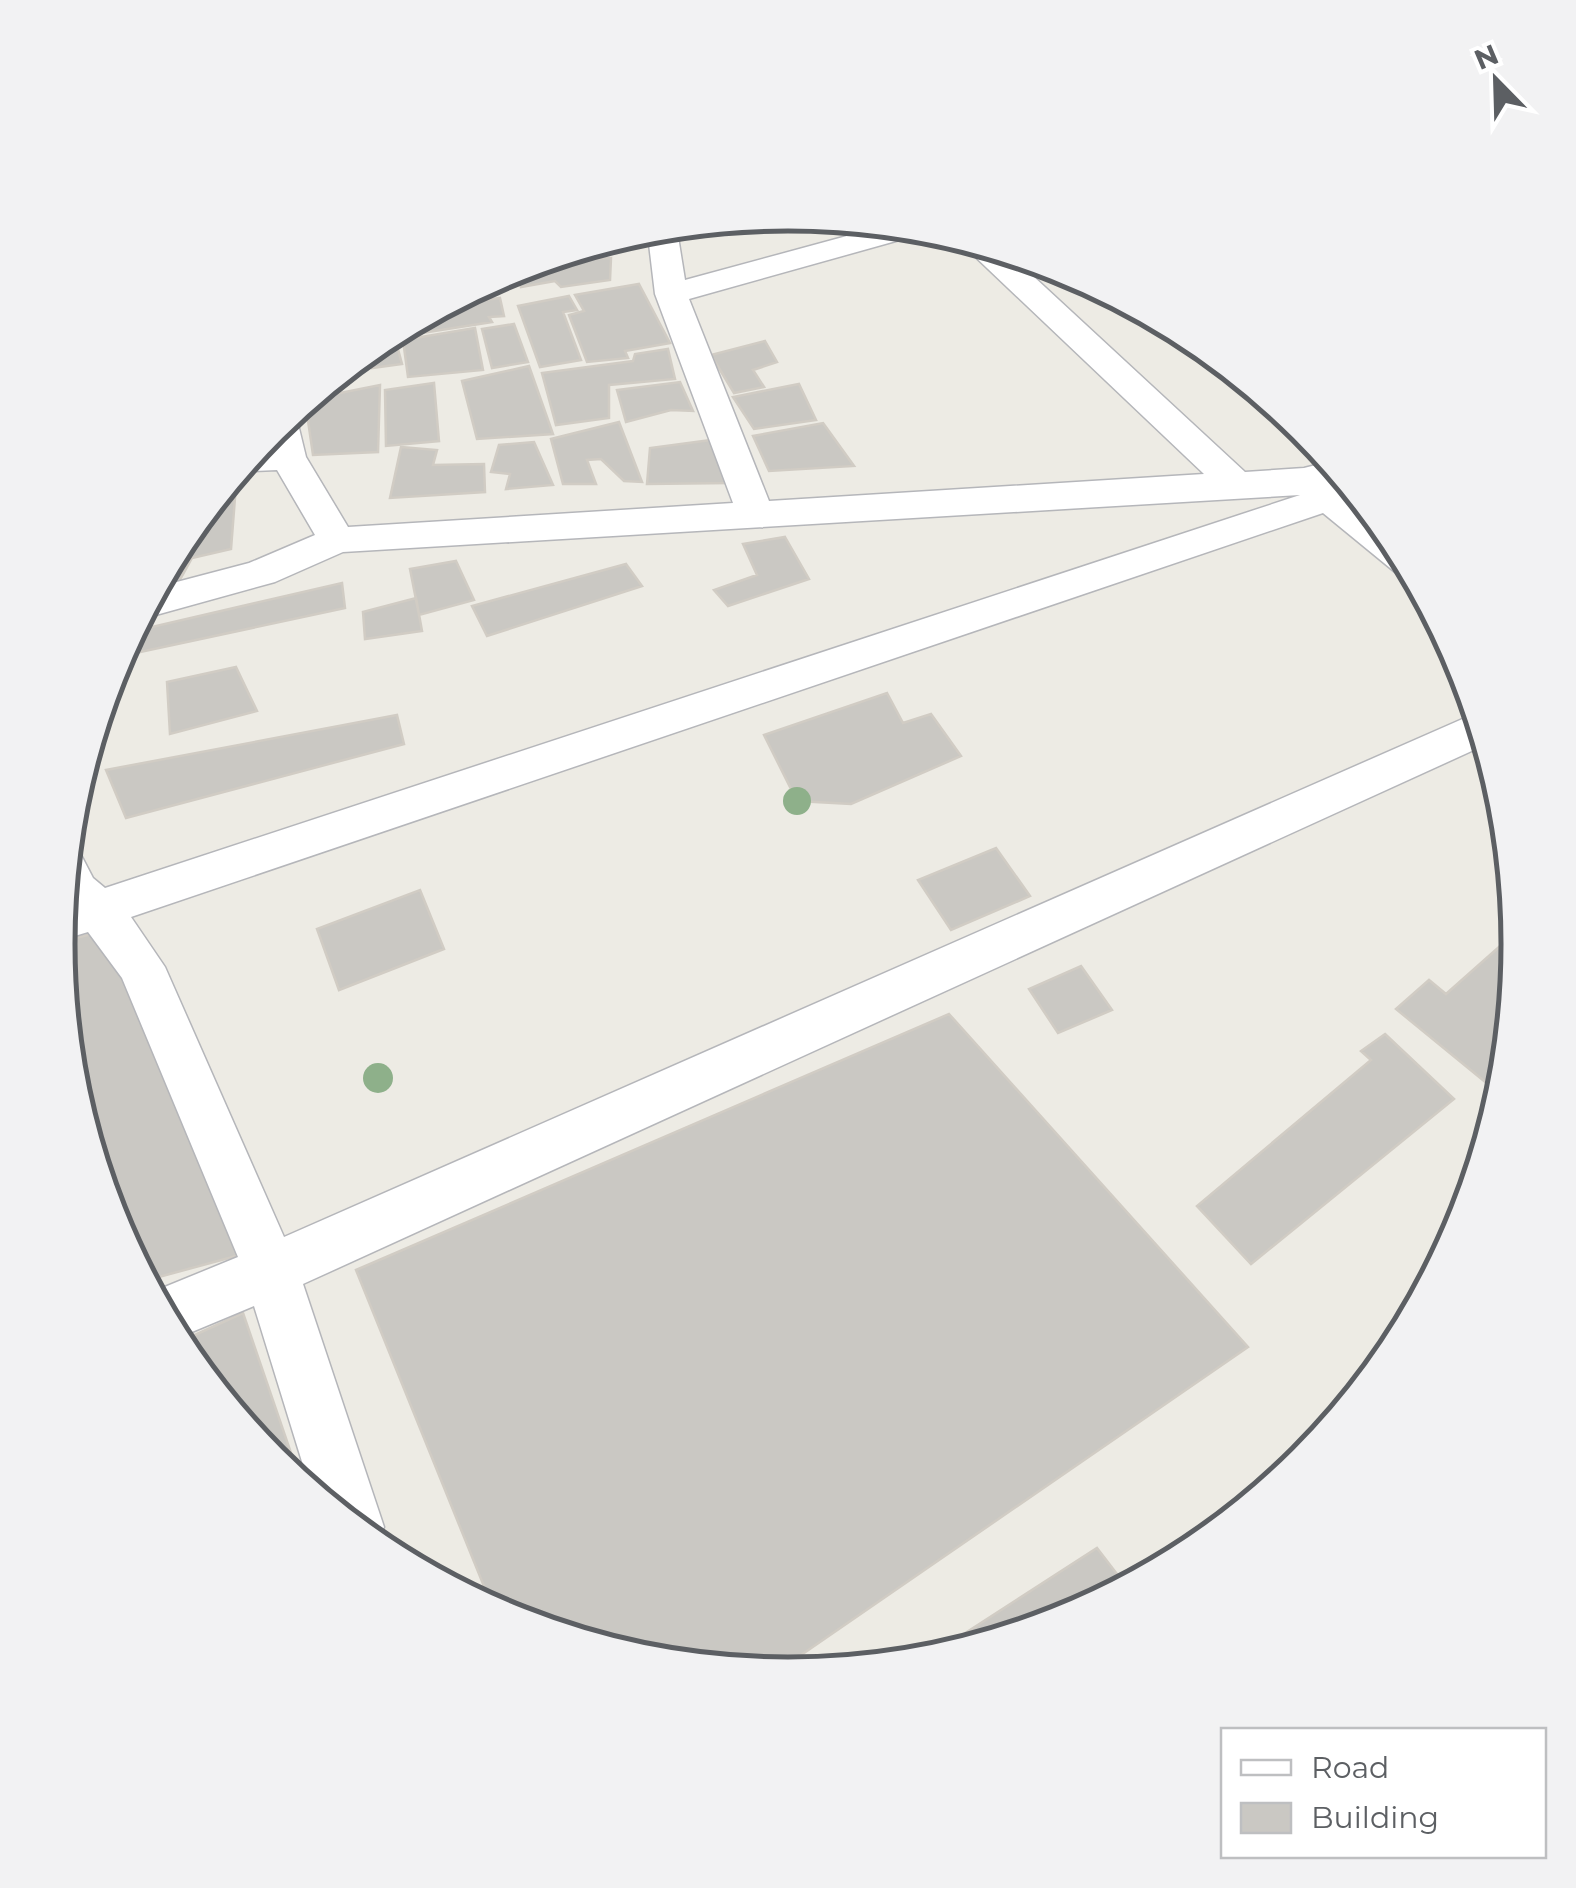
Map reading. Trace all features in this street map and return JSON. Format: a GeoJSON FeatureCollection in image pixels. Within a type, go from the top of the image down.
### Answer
{"type":"FeatureCollection","features":[{"type":"Feature","properties":{"kind":"street"},"geometry":{"type":"LineString","coordinates":[[671,294],[877,237]]}},
{"type":"Feature","properties":{"kind":"street"},"geometry":{"type":"LineString","coordinates":[[664,242],[671,294],[756,514]]}},
{"type":"Feature","properties":{"kind":"street"},"geometry":{"type":"LineString","coordinates":[[1002,264],[1236,484]]}},
{"type":"Feature","properties":{"kind":"street"},"geometry":{"type":"LineString","coordinates":[[284,440],[288,457],[337,540]]}},
{"type":"Feature","properties":{"kind":"street"},"geometry":{"type":"LineString","coordinates":[[266,459],[288,457]]}},
{"type":"Feature","properties":{"kind":"street"},"geometry":{"type":"LineString","coordinates":[[79,917],[1325,483]]}},
{"type":"Feature","properties":{"kind":"street"},"geometry":{"type":"LineString","coordinates":[[165,599],[261,573],[337,540],[1236,484],[1325,483],[1355,512]]}},
{"type":"Feature","properties":{"kind":"street"},"geometry":{"type":"LineString","coordinates":[[177,1310],[272,1271],[1469,734]]}},
{"type":"Feature","properties":{"kind":"street"},"geometry":{"type":"LineString","coordinates":[[79,917],[141,967],[272,1271],[344,1502]]}},
{"type":"Feature","properties":{"kind":"building"},"geometry":{"type":"Polygon","coordinates":[[[611,258],[610,280],[561,287],[555,281],[521,287],[520,283],[590,259],[611,258]]]}},
{"type":"Feature","properties":{"kind":"building"},"geometry":{"type":"Polygon","coordinates":[[[639,284],[670,343],[625,351],[628,358],[587,362],[569,315],[584,311],[575,295],[639,284]]]}},
{"type":"Feature","properties":{"kind":"building"},"geometry":{"type":"Polygon","coordinates":[[[569,296],[577,310],[563,312],[581,360],[540,367],[518,306],[569,296]]]}},
{"type":"Feature","properties":{"kind":"building"},"geometry":{"type":"Polygon","coordinates":[[[500,298],[504,316],[489,317],[492,322],[422,333],[432,327],[483,300],[500,298]]]}},
{"type":"Feature","properties":{"kind":"building"},"geometry":{"type":"Polygon","coordinates":[[[514,324],[528,362],[492,368],[482,329],[514,324]]]}},
{"type":"Feature","properties":{"kind":"building"},"geometry":{"type":"Polygon","coordinates":[[[475,328],[483,370],[408,377],[404,344],[413,338],[475,328]]]}},
{"type":"Feature","properties":{"kind":"building"},"geometry":{"type":"Polygon","coordinates":[[[765,341],[777,362],[753,370],[764,387],[734,393],[711,355],[765,341]]]}},
{"type":"Feature","properties":{"kind":"building"},"geometry":{"type":"Polygon","coordinates":[[[398,348],[402,364],[372,365],[398,348]]]}},
{"type":"Feature","properties":{"kind":"building"},"geometry":{"type":"Polygon","coordinates":[[[668,349],[675,379],[609,385],[609,418],[556,425],[542,373],[633,361],[635,354],[668,349]]]}},
{"type":"Feature","properties":{"kind":"building"},"geometry":{"type":"Polygon","coordinates":[[[529,366],[553,434],[477,439],[462,381],[529,366]]]}},
{"type":"Feature","properties":{"kind":"building"},"geometry":{"type":"Polygon","coordinates":[[[680,382],[693,411],[671,410],[626,422],[617,390],[680,382]]]}},
{"type":"Feature","properties":{"kind":"building"},"geometry":{"type":"Polygon","coordinates":[[[434,383],[439,441],[386,446],[385,390],[434,383]]]}},
{"type":"Feature","properties":{"kind":"building"},"geometry":{"type":"Polygon","coordinates":[[[799,384],[816,420],[754,429],[733,397],[799,384]]]}},
{"type":"Feature","properties":{"kind":"building"},"geometry":{"type":"Polygon","coordinates":[[[380,385],[378,452],[313,455],[308,418],[335,394],[380,385]]]}},
{"type":"Feature","properties":{"kind":"building"},"geometry":{"type":"Polygon","coordinates":[[[619,422],[642,482],[624,481],[601,459],[587,460],[596,484],[563,484],[551,439],[619,422]]]}},
{"type":"Feature","properties":{"kind":"building"},"geometry":{"type":"Polygon","coordinates":[[[823,423],[854,466],[769,471],[753,436],[823,423]]]}},
{"type":"Feature","properties":{"kind":"building"},"geometry":{"type":"Polygon","coordinates":[[[719,439],[730,483],[647,484],[650,448],[719,439]]]}},
{"type":"Feature","properties":{"kind":"building"},"geometry":{"type":"Polygon","coordinates":[[[534,442],[553,485],[506,489],[510,474],[491,472],[499,445],[534,442]]]}},
{"type":"Feature","properties":{"kind":"building"},"geometry":{"type":"Polygon","coordinates":[[[401,447],[437,450],[433,465],[484,464],[485,492],[390,498],[401,447]]]}},
{"type":"Feature","properties":{"kind":"building"},"geometry":{"type":"Polygon","coordinates":[[[235,494],[231,549],[192,558],[171,596],[166,597],[195,548],[235,494]]]}},
{"type":"Feature","properties":{"kind":"building"},"geometry":{"type":"Polygon","coordinates":[[[785,537],[809,579],[728,606],[714,590],[757,575],[743,544],[785,537]]]}},
{"type":"Feature","properties":{"kind":"building"},"geometry":{"type":"Polygon","coordinates":[[[456,561],[474,600],[419,615],[410,569],[456,561]]]}},
{"type":"Feature","properties":{"kind":"building"},"geometry":{"type":"Polygon","coordinates":[[[626,564],[642,586],[487,636],[472,606],[626,564]]]}},
{"type":"Feature","properties":{"kind":"building"},"geometry":{"type":"Polygon","coordinates":[[[342,583],[345,608],[138,653],[150,627],[342,583]]]}},
{"type":"Feature","properties":{"kind":"building"},"geometry":{"type":"Polygon","coordinates":[[[416,598],[422,631],[365,639],[363,612],[416,598]]]}},
{"type":"Feature","properties":{"kind":"building"},"geometry":{"type":"Polygon","coordinates":[[[236,667],[257,711],[170,734],[167,682],[236,667]]]}},
{"type":"Feature","properties":{"kind":"building"},"geometry":{"type":"Polygon","coordinates":[[[887,693],[903,723],[931,714],[961,756],[851,804],[797,801],[764,735],[887,693]]]}},
{"type":"Feature","properties":{"kind":"building"},"geometry":{"type":"Polygon","coordinates":[[[397,715],[404,744],[126,818],[106,770],[397,715]]]}},
{"type":"Feature","properties":{"kind":"building"},"geometry":{"type":"Polygon","coordinates":[[[996,848],[1030,896],[951,930],[918,880],[996,848]]]}},
{"type":"Feature","properties":{"kind":"building"},"geometry":{"type":"Polygon","coordinates":[[[420,890],[444,949],[339,990],[317,929],[420,890]]]}},
{"type":"Feature","properties":{"kind":"building"},"geometry":{"type":"Polygon","coordinates":[[[113,929],[262,1249],[159,1277],[129,1217],[99,1129],[81,1037],[75,938],[113,929]]]}},
{"type":"Feature","properties":{"kind":"building"},"geometry":{"type":"Polygon","coordinates":[[[1501,945],[1495,1037],[1487,1083],[1396,1009],[1429,980],[1446,994],[1501,945]]]}},
{"type":"Feature","properties":{"kind":"building"},"geometry":{"type":"Polygon","coordinates":[[[1081,966],[1112,1010],[1058,1033],[1029,989],[1081,966]]]}},
{"type":"Feature","properties":{"kind":"building"},"geometry":{"type":"Polygon","coordinates":[[[949,1014],[1248,1347],[799,1657],[741,1655],[695,1651],[603,1633],[485,1589],[356,1270],[949,1014]]]}},
{"type":"Feature","properties":{"kind":"building"},"geometry":{"type":"Polygon","coordinates":[[[1385,1034],[1454,1099],[1251,1264],[1197,1206],[1371,1060],[1361,1051],[1385,1034]]]}},
{"type":"Feature","properties":{"kind":"building"},"geometry":{"type":"Polygon","coordinates":[[[243,1313],[292,1455],[222,1378],[193,1336],[243,1313]]]}},
{"type":"Feature","properties":{"kind":"building"},"geometry":{"type":"Polygon","coordinates":[[[1097,1548],[1118,1575],[1061,1603],[961,1636],[1097,1548]]]}}]}
